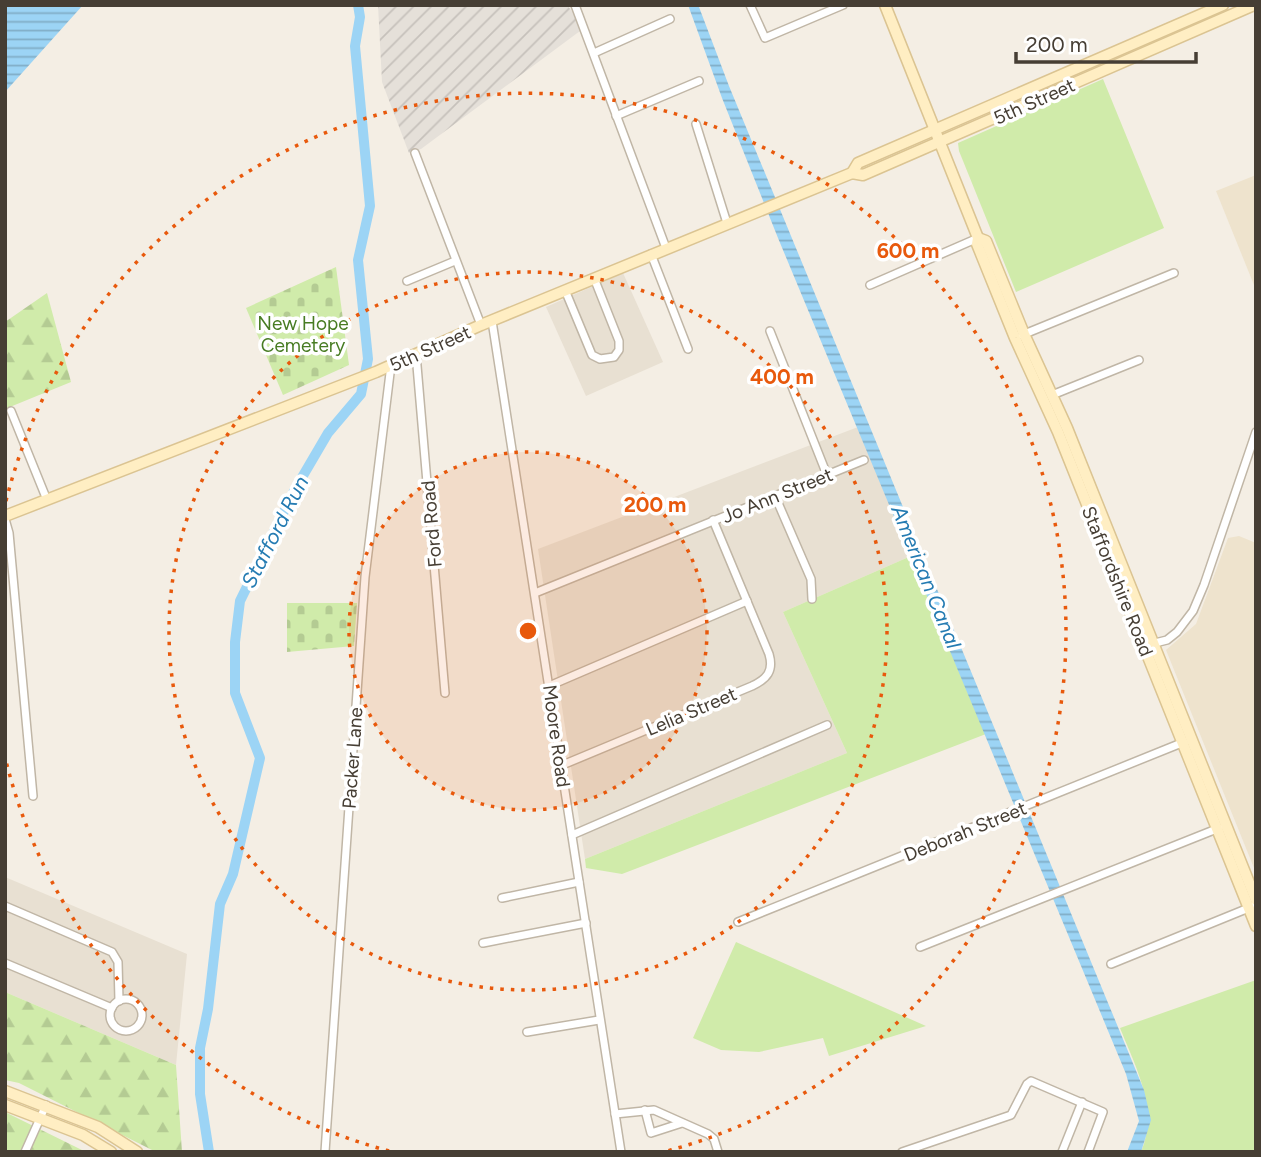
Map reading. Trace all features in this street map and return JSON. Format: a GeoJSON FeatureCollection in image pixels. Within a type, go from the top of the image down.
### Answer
{"type":"FeatureCollection","features":[{"type":"Feature","properties":{"kind":"main road","name":"Staffordshire Road"},"geometry":{"type":"LineString","coordinates":[[885,5],[978,238],[976,244],[1019,336],[1149,645]]}},
{"type":"Feature","properties":{"kind":"main road","name":"5th Street"},"geometry":{"type":"LineString","coordinates":[[852,173],[858,163],[936,132],[1223,5]]}},
{"type":"Feature","properties":{"kind":"main road","name":"5th Street"},"geometry":{"type":"LineString","coordinates":[[5,518],[376,372],[762,208],[852,173],[863,175],[1254,5]]}},
{"type":"Feature","properties":{"kind":"main road"},"geometry":{"type":"LineString","coordinates":[[1206,13],[1211,24]]}},
{"type":"Feature","properties":{"kind":"main road"},"geometry":{"type":"LineString","coordinates":[[1159,34],[1168,43]]}},
{"type":"Feature","properties":{"kind":"main road"},"geometry":{"type":"LineString","coordinates":[[1096,61],[1101,72]]}},
{"type":"Feature","properties":{"kind":"main road"},"geometry":{"type":"LineString","coordinates":[[1036,88],[1041,99]]}},
{"type":"Feature","properties":{"kind":"main road"},"geometry":{"type":"LineString","coordinates":[[997,105],[1001,116]]}},
{"type":"Feature","properties":{"kind":"main road"},"geometry":{"type":"LineString","coordinates":[[887,152],[895,161]]}},
{"type":"Feature","properties":{"kind":"main road","name":"Staffordshire Road"},"geometry":{"type":"LineString","coordinates":[[1019,336],[1052,395],[1253,904],[1256,926]]}},
{"type":"Feature","properties":{"kind":"main road"},"geometry":{"type":"LineString","coordinates":[[5,1091],[46,1105],[98,1128],[137,1152]]}},
{"type":"Feature","properties":{"kind":"main road"},"geometry":{"type":"LineString","coordinates":[[5,1105],[83,1135],[111,1152]]}},
{"type":"Feature","properties":{"kind":"street"},"geometry":{"type":"LineString","coordinates":[[575,5],[666,248]]}},
{"type":"Feature","properties":{"kind":"street"},"geometry":{"type":"LineString","coordinates":[[750,5],[765,38],[843,5]]}},
{"type":"Feature","properties":{"kind":"street"},"geometry":{"type":"LineString","coordinates":[[594,52],[670,19]]}},
{"type":"Feature","properties":{"kind":"street"},"geometry":{"type":"LineString","coordinates":[[616,116],[699,81]]}},
{"type":"Feature","properties":{"kind":"street"},"geometry":{"type":"LineString","coordinates":[[696,124],[727,223]]}},
{"type":"Feature","properties":{"kind":"street","name":"Moore Road"},"geometry":{"type":"LineString","coordinates":[[415,153],[455,261],[486,323],[535,593],[621,1152]]}},
{"type":"Feature","properties":{"kind":"street"},"geometry":{"type":"LineString","coordinates":[[870,285],[978,238]]}},
{"type":"Feature","properties":{"kind":"street"},"geometry":{"type":"LineString","coordinates":[[651,254],[688,349]]}},
{"type":"Feature","properties":{"kind":"street"},"geometry":{"type":"LineString","coordinates":[[407,281],[455,261]]}},
{"type":"Feature","properties":{"kind":"street"},"geometry":{"type":"LineString","coordinates":[[1019,336],[1174,273]]}},
{"type":"Feature","properties":{"kind":"street"},"geometry":{"type":"LineString","coordinates":[[565,290],[592,355],[600,359],[614,356],[619,350],[619,341],[594,278]]}},
{"type":"Feature","properties":{"kind":"street"},"geometry":{"type":"LineString","coordinates":[[769,331],[827,475]]}},
{"type":"Feature","properties":{"kind":"street","name":"Ford Road"},"geometry":{"type":"LineString","coordinates":[[416,354],[445,693]]}},
{"type":"Feature","properties":{"kind":"street"},"geometry":{"type":"LineString","coordinates":[[1052,395],[1139,360]]}},
{"type":"Feature","properties":{"kind":"street","name":"Packer Lane"},"geometry":{"type":"LineString","coordinates":[[325,1152],[365,577],[391,365]]}},
{"type":"Feature","properties":{"kind":"street"},"geometry":{"type":"LineString","coordinates":[[11,411],[47,500]]}},
{"type":"Feature","properties":{"kind":"street"},"geometry":{"type":"LineString","coordinates":[[1149,645],[1167,640],[1177,632],[1193,611],[1256,432]]}},
{"type":"Feature","properties":{"kind":"street","name":"Jo Ann Street"},"geometry":{"type":"LineString","coordinates":[[535,593],[864,460]]}},
{"type":"Feature","properties":{"kind":"street"},"geometry":{"type":"LineString","coordinates":[[775,496],[811,579],[812,599]]}},
{"type":"Feature","properties":{"kind":"street"},"geometry":{"type":"LineString","coordinates":[[5,518],[9,533],[33,796]]}},
{"type":"Feature","properties":{"kind":"street","name":"Lelia Street"},"geometry":{"type":"LineString","coordinates":[[560,766],[764,680],[769,673],[771,661],[713,520]]}},
{"type":"Feature","properties":{"kind":"street"},"geometry":{"type":"LineString","coordinates":[[549,686],[747,601]]}},
{"type":"Feature","properties":{"kind":"street"},"geometry":{"type":"LineString","coordinates":[[572,835],[827,725]]}},
{"type":"Feature","properties":{"kind":"street","name":"Deborah Street"},"geometry":{"type":"LineString","coordinates":[[738,922],[1187,741]]}},
{"type":"Feature","properties":{"kind":"street"},"geometry":{"type":"LineString","coordinates":[[920,947],[1222,827]]}},
{"type":"Feature","properties":{"kind":"street"},"geometry":{"type":"LineString","coordinates":[[502,898],[579,882]]}},
{"type":"Feature","properties":{"kind":"street"},"geometry":{"type":"LineString","coordinates":[[1111,964],[1253,904]]}},
{"type":"Feature","properties":{"kind":"street"},"geometry":{"type":"LineString","coordinates":[[5,906],[112,952],[118,962],[118,1001]]}},
{"type":"Feature","properties":{"kind":"street"},"geometry":{"type":"LineString","coordinates":[[483,943],[586,923]]}},
{"type":"Feature","properties":{"kind":"street"},"geometry":{"type":"LineString","coordinates":[[5,963],[112,1008]]}},
{"type":"Feature","properties":{"kind":"street"},"geometry":{"type":"LineString","coordinates":[[133,1000],[139,1005],[141,1021],[136,1028],[128,1031],[113,1024],[110,1016],[118,1001],[133,1000]]}},
{"type":"Feature","properties":{"kind":"street"},"geometry":{"type":"LineString","coordinates":[[527,1032],[599,1020]]}},
{"type":"Feature","properties":{"kind":"street"},"geometry":{"type":"LineString","coordinates":[[902,1152],[1011,1115],[1027,1084],[1031,1082],[1103,1112],[1088,1152]]}},
{"type":"Feature","properties":{"kind":"street"},"geometry":{"type":"LineString","coordinates":[[1062,1152],[1082,1102]]}},
{"type":"Feature","properties":{"kind":"street"},"geometry":{"type":"LineString","coordinates":[[25,1152],[46,1105]]}},
{"type":"Feature","properties":{"kind":"street"},"geometry":{"type":"LineString","coordinates":[[645,1110],[651,1133],[682,1123]]}},
{"type":"Feature","properties":{"kind":"street"},"geometry":{"type":"LineString","coordinates":[[615,1114],[654,1110],[711,1136],[718,1152]]}},
{"type":"Feature","properties":{"kind":"shaded area"},"geometry":{"type":"Polygon","coordinates":[[[378,5],[567,5],[575,15],[580,31],[421,149],[409,153],[382,82],[378,5]]]}},
{"type":"Feature","properties":{"kind":"shaded area"},"geometry":{"type":"Polygon","coordinates":[[[1256,175],[1256,290],[1216,191],[1256,175]]]}},
{"type":"Feature","properties":{"kind":"shaded area"},"geometry":{"type":"Polygon","coordinates":[[[623,273],[663,362],[586,396],[546,307],[623,273]]]}},
{"type":"Feature","properties":{"kind":"shaded area"},"geometry":{"type":"Polygon","coordinates":[[[858,427],[911,556],[783,612],[847,753],[585,859],[538,549],[858,427]]]}},
{"type":"Feature","properties":{"kind":"shaded area"},"geometry":{"type":"Polygon","coordinates":[[[1239,536],[1256,543],[1256,873],[1166,650],[1196,624],[1228,538],[1239,536]]]}},
{"type":"Feature","properties":{"kind":"shaded area"},"geometry":{"type":"Polygon","coordinates":[[[5,877],[187,954],[176,1065],[5,992],[5,877]]]}},
{"type":"Feature","properties":{"kind":"green space"},"geometry":{"type":"Polygon","coordinates":[[[1103,79],[1164,228],[1016,292],[958,143],[1103,79]]]}},
{"type":"Feature","properties":{"kind":"green space","name":"New Hope Cemetery"},"geometry":{"type":"Polygon","coordinates":[[[336,267],[349,365],[283,395],[246,308],[336,267]]]}},
{"type":"Feature","properties":{"kind":"green space"},"geometry":{"type":"Polygon","coordinates":[[[47,293],[71,382],[5,409],[5,322],[47,293]]]}},
{"type":"Feature","properties":{"kind":"green space"},"geometry":{"type":"Polygon","coordinates":[[[911,556],[986,734],[622,874],[586,868],[585,859],[847,753],[783,612],[911,556]]]}},
{"type":"Feature","properties":{"kind":"green space"},"geometry":{"type":"Polygon","coordinates":[[[287,603],[357,603],[354,646],[287,652],[287,603]]]}},
{"type":"Feature","properties":{"kind":"green space"},"geometry":{"type":"Polygon","coordinates":[[[736,942],[926,1026],[829,1056],[823,1038],[759,1052],[721,1050],[693,1038],[736,942]]]}},
{"type":"Feature","properties":{"kind":"green space"},"geometry":{"type":"Polygon","coordinates":[[[1256,980],[1256,1152],[1141,1152],[1148,1120],[1146,1104],[1138,1073],[1120,1028],[1256,980]]]}},
{"type":"Feature","properties":{"kind":"green space"},"geometry":{"type":"Polygon","coordinates":[[[5,992],[176,1065],[182,1152],[156,1152],[19,1083],[5,1080],[5,992]]]}},
{"type":"Feature","properties":{"kind":"green space"},"geometry":{"type":"Polygon","coordinates":[[[7,1113],[86,1152],[5,1152],[7,1113]]]}},
{"type":"Feature","properties":{"kind":"water"},"geometry":{"type":"Polygon","coordinates":[[[5,5],[83,5],[5,92],[5,5]]]}},
{"type":"Feature","properties":{"kind":"water","name":"American Canal"},"geometry":{"type":"Polygon","coordinates":[[[688,5],[699,7],[729,86],[1144,1090],[1151,1120],[1141,1152],[1127,1152],[1139,1121],[1126,1074],[778,238],[688,5]]]}},
{"type":"Feature","properties":{"kind":"waterway","name":"Stafford Run"},"geometry":{"type":"LineString","coordinates":[[209,1152],[200,1094],[200,1048],[208,1009],[220,904],[233,874],[260,758],[235,693],[235,642],[240,601],[294,491],[328,433],[361,394],[368,359],[358,260],[370,206],[355,46],[360,17],[358,5]]}}]}
